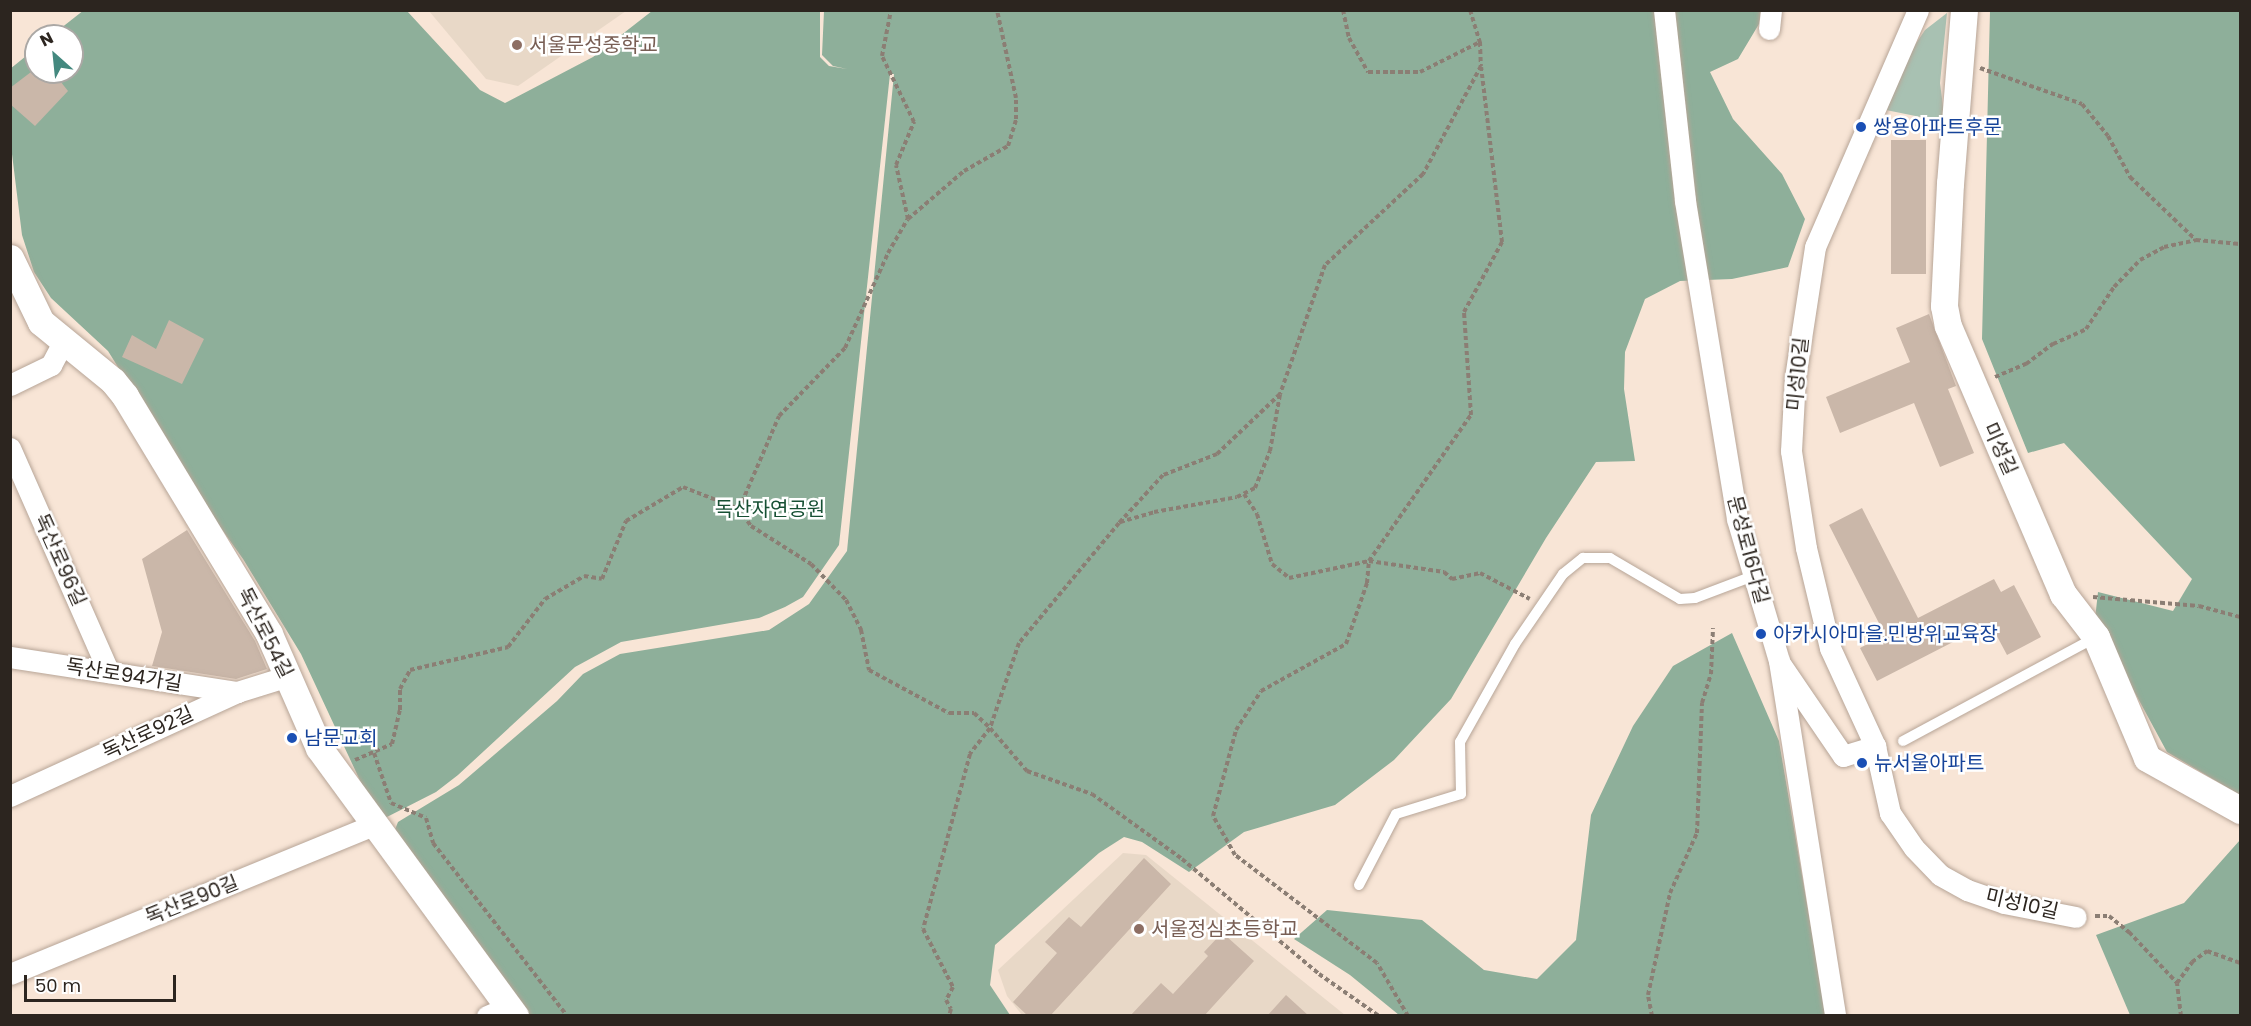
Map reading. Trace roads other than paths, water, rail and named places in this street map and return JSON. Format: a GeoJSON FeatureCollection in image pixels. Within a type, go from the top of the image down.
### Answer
{"type":"FeatureCollection","features":[{"type":"Feature","properties":{"kind":"street","name":"문성로16다길"},"geometry":{"type":"LineString","coordinates":[[1664,10],[1689,224],[1737,519],[1756,575],[1779,661],[1835,1016]]}},
{"type":"Feature","properties":{"kind":"street","name":"미성10길"},"geometry":{"type":"LineString","coordinates":[[1917,10],[1815,247],[1795,377],[1791,440],[1806,548],[1827,637],[1875,746],[1890,813],[1914,848],[1940,875],[2004,903],[2076,917]]}},
{"type":"Feature","properties":{"kind":"street","name":"미성길"},"geometry":{"type":"LineString","coordinates":[[1964,10],[1944,306],[1948,326],[2063,594],[2096,637],[2147,758],[2241,810]]}},
{"type":"Feature","properties":{"kind":"street","name":"독산로54길"},"geometry":{"type":"LineString","coordinates":[[10,258],[41,322],[113,381],[126,396],[237,576],[288,676],[303,717],[332,768],[503,1013]]}},
{"type":"Feature","properties":{"kind":"street"},"geometry":{"type":"LineString","coordinates":[[10,384],[51,365],[63,342]]}},
{"type":"Feature","properties":{"kind":"street","name":"독산로96길"},"geometry":{"type":"LineString","coordinates":[[10,448],[109,672]]}},
{"type":"Feature","properties":{"kind":"street","name":"독산로94가길"},"geometry":{"type":"LineString","coordinates":[[10,657],[237,692]]}},
{"type":"Feature","properties":{"kind":"street"},"geometry":{"type":"LineString","coordinates":[[1779,661],[1843,756],[1875,746]]}},
{"type":"Feature","properties":{"kind":"street","name":"독산로92길"},"geometry":{"type":"LineString","coordinates":[[10,796],[237,692],[288,676]]}},
{"type":"Feature","properties":{"kind":"street","name":"독산로90길"},"geometry":{"type":"LineString","coordinates":[[10,974],[373,825]]}},
{"type":"Feature","properties":{"kind":"lane"},"geometry":{"type":"LineString","coordinates":[[1359,885],[1396,814],[1461,794],[1460,742],[1563,574],[1583,558],[1610,558],[1680,599],[1695,598],[1756,575]]}},
{"type":"Feature","properties":{"kind":"lane"},"geometry":{"type":"LineString","coordinates":[[1903,741],[2096,637]]}},
{"type":"Feature","properties":{"kind":"place","name":"서울문성중학교"},"geometry":{"type":"Point","coordinates":[517,45]}},
{"type":"Feature","properties":{"kind":"place","name":"쌍용아파트후문"},"geometry":{"type":"Point","coordinates":[1861,127]}},
{"type":"Feature","properties":{"kind":"place","name":"아카시아마을.민방위교육장"},"geometry":{"type":"Point","coordinates":[1761,634]}},
{"type":"Feature","properties":{"kind":"place","name":"남문교회"},"geometry":{"type":"Point","coordinates":[292,738]}},
{"type":"Feature","properties":{"kind":"place","name":"뉴서울아파트"},"geometry":{"type":"Point","coordinates":[1862,763]}},
{"type":"Feature","properties":{"kind":"place","name":"서울정심초등학교"},"geometry":{"type":"Point","coordinates":[1139,929]}},
{"type":"Feature","properties":{"kind":"park label","name":"독산자연공원"},"geometry":{"type":"Point","coordinates":[770,509]}}]}
